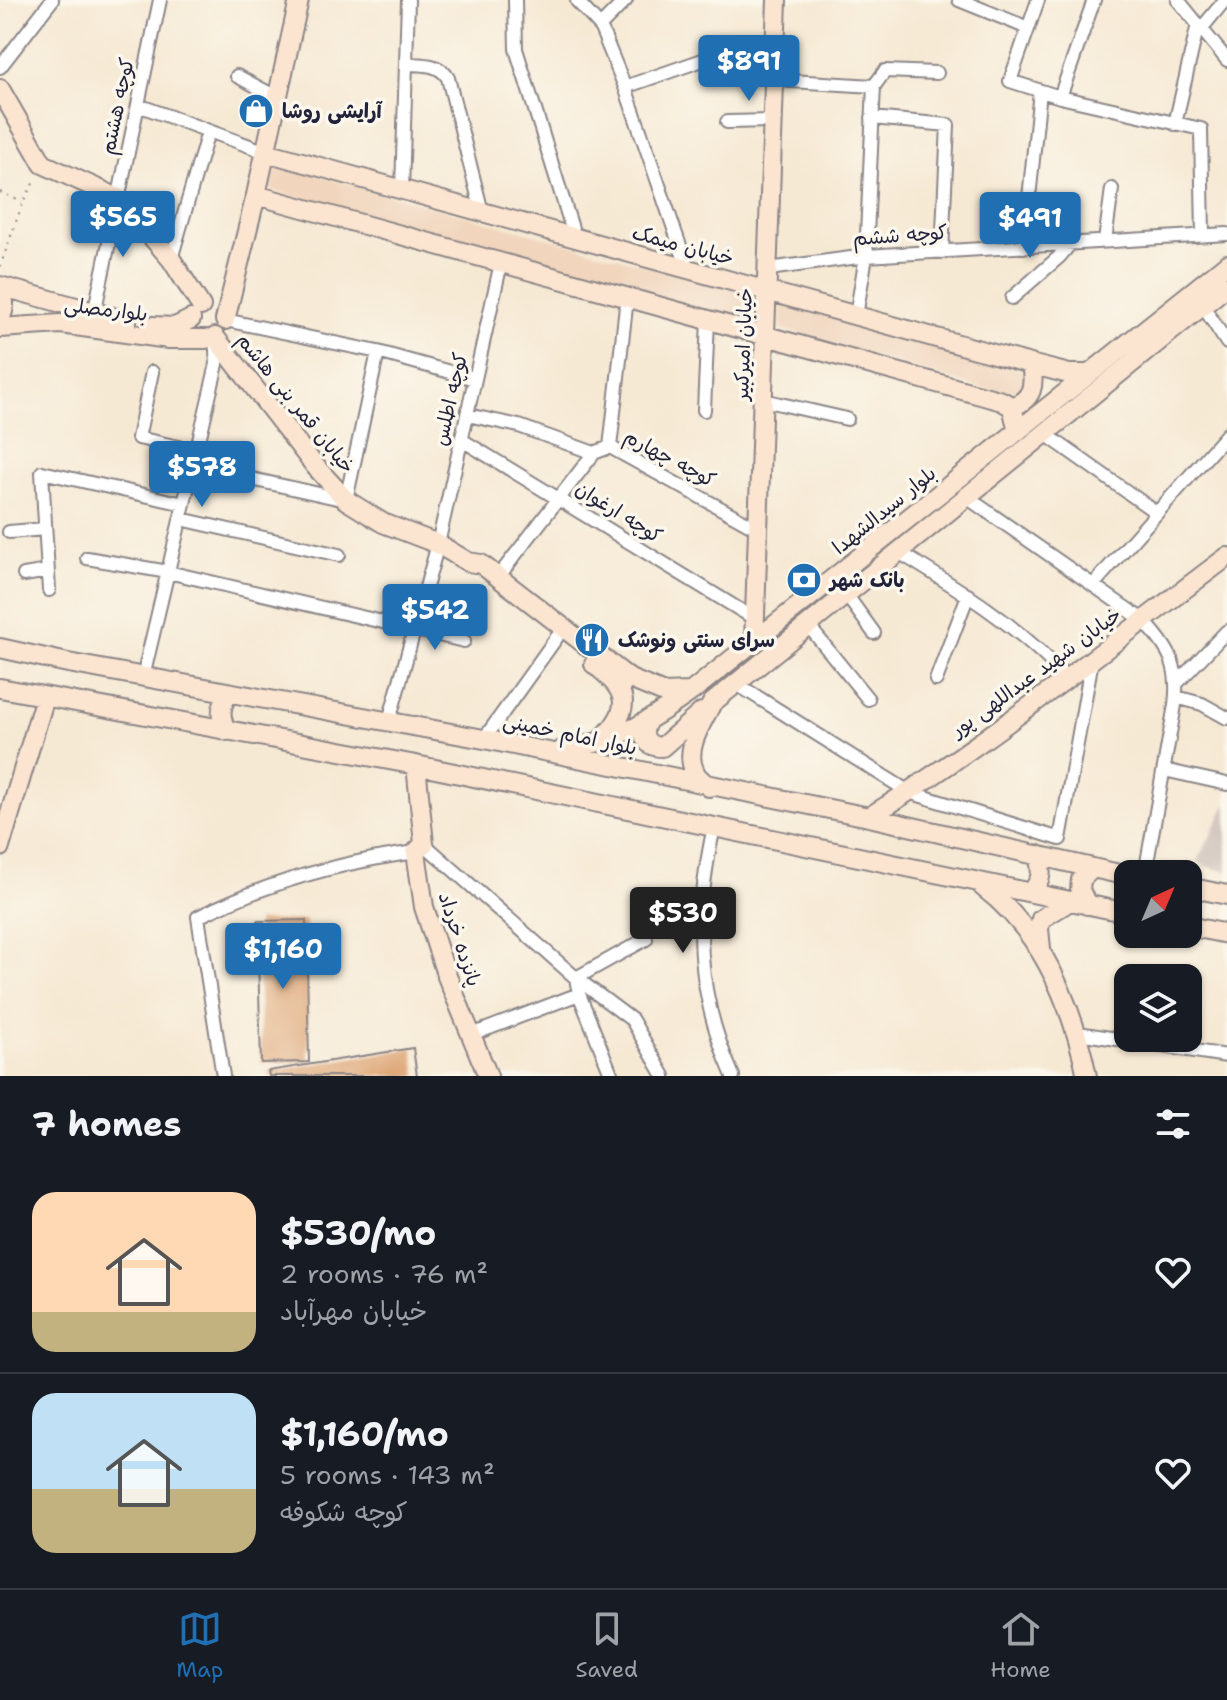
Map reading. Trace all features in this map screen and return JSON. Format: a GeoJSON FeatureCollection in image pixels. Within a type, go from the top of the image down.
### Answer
{"type":"FeatureCollection","features":[{"type":"Feature","properties":{"kind":"street"},"geometry":{"type":"LineString","coordinates":[[0,67],[52,0]]}},
{"type":"Feature","properties":{"kind":"street","name":"کوچه هشتم"},"geometry":{"type":"LineString","coordinates":[[94,314],[160,0]]}},
{"type":"Feature","properties":{"kind":"street"},"geometry":{"type":"LineString","coordinates":[[211,338],[224,329],[299,0]]}},
{"type":"Feature","properties":{"kind":"street"},"geometry":{"type":"LineString","coordinates":[[402,190],[408,0]]}},
{"type":"Feature","properties":{"kind":"street"},"geometry":{"type":"LineString","coordinates":[[515,0],[516,49],[575,238]]}},
{"type":"Feature","properties":{"kind":"street"},"geometry":{"type":"LineString","coordinates":[[600,26],[626,0]]}},
{"type":"Feature","properties":{"kind":"street","name":"خیابان امیرکبیر"},"geometry":{"type":"LineString","coordinates":[[754,642],[777,0]]}},
{"type":"Feature","properties":{"kind":"street"},"geometry":{"type":"LineString","coordinates":[[959,0],[1028,28]]}},
{"type":"Feature","properties":{"kind":"street"},"geometry":{"type":"LineString","coordinates":[[1037,0],[1010,81],[1060,97],[1201,129],[1203,235]]}},
{"type":"Feature","properties":{"kind":"street"},"geometry":{"type":"LineString","coordinates":[[1060,97],[1094,0]]}},
{"type":"Feature","properties":{"kind":"street"},"geometry":{"type":"LineString","coordinates":[[1178,0],[1227,60]]}},
{"type":"Feature","properties":{"kind":"street"},"geometry":{"type":"LineString","coordinates":[[1175,124],[1199,26],[1225,0]]}},
{"type":"Feature","properties":{"kind":"street"},"geometry":{"type":"LineString","coordinates":[[577,1],[600,26],[625,87],[688,269]]}},
{"type":"Feature","properties":{"kind":"street"},"geometry":{"type":"LineString","coordinates":[[625,87],[714,56]]}},
{"type":"Feature","properties":{"kind":"street"},"geometry":{"type":"LineString","coordinates":[[406,64],[437,67],[443,69],[448,78],[482,212]]}},
{"type":"Feature","properties":{"kind":"street"},"geometry":{"type":"LineString","coordinates":[[856,316],[866,256],[875,84],[885,71],[937,73]]}},
{"type":"Feature","properties":{"kind":"street"},"geometry":{"type":"LineString","coordinates":[[237,76],[278,98]]}},
{"type":"Feature","properties":{"kind":"street"},"geometry":{"type":"LineString","coordinates":[[774,80],[875,84]]}},
{"type":"Feature","properties":{"kind":"street"},"geometry":{"type":"LineString","coordinates":[[0,89],[43,164],[118,198],[171,259],[196,312],[194,332],[211,338]]}},
{"type":"Feature","properties":{"kind":"street"},"geometry":{"type":"LineString","coordinates":[[1024,247],[1040,91]]}},
{"type":"Feature","properties":{"kind":"street"},"geometry":{"type":"LineString","coordinates":[[138,105],[266,152]]}},
{"type":"Feature","properties":{"kind":"street"},"geometry":{"type":"LineString","coordinates":[[872,118],[948,125],[942,252]]}},
{"type":"Feature","properties":{"kind":"street"},"geometry":{"type":"LineString","coordinates":[[727,122],[772,121]]}},
{"type":"Feature","properties":{"kind":"street"},"geometry":{"type":"LineString","coordinates":[[171,259],[208,132]]}},
{"type":"Feature","properties":{"kind":"street","name":"خیابان میمک"},"geometry":{"type":"LineString","coordinates":[[266,152],[1031,364],[1069,374],[1089,374]]}},
{"type":"Feature","properties":{"kind":"street"},"geometry":{"type":"LineString","coordinates":[[1105,241],[1112,189]]}},
{"type":"Feature","properties":{"kind":"street"},"geometry":{"type":"LineString","coordinates":[[256,195],[1002,401],[1012,407],[1018,431]]}},
{"type":"Feature","properties":{"kind":"street","name":"کوچه ششم"},"geometry":{"type":"LineString","coordinates":[[768,269],[866,256],[1227,234]]}},
{"type":"Feature","properties":{"kind":"street"},"geometry":{"type":"LineString","coordinates":[[1012,298],[1070,244]]}},
{"type":"Feature","properties":{"kind":"street","name":"کوچه اطلس"},"geometry":{"type":"LineString","coordinates":[[389,721],[438,544],[501,263]]}},
{"type":"Feature","properties":{"kind":"street","name":"بلوار سیدالشهدا"},"geometry":{"type":"LineString","coordinates":[[709,787],[695,773],[691,754],[696,735],[712,703],[1044,433],[1056,412],[1089,374],[1227,264]]}},
{"type":"Feature","properties":{"kind":"street","name":"بلوار سیدالشهدا"},"geometry":{"type":"LineString","coordinates":[[548,752],[597,745],[648,721],[692,691],[1018,431],[1056,412],[1227,286]]}},
{"type":"Feature","properties":{"kind":"street"},"geometry":{"type":"LineString","coordinates":[[0,288],[4,310],[0,319]]}},
{"type":"Feature","properties":{"kind":"street","name":"بلوارمصلی"},"geometry":{"type":"LineString","coordinates":[[0,288],[94,314],[167,328],[184,324],[196,312]]}},
{"type":"Feature","properties":{"kind":"street"},"geometry":{"type":"LineString","coordinates":[[34,324],[28,314],[31,303],[41,298]]}},
{"type":"Feature","properties":{"kind":"street"},"geometry":{"type":"LineString","coordinates":[[610,447],[627,298]]}},
{"type":"Feature","properties":{"kind":"street"},"geometry":{"type":"LineString","coordinates":[[196,312],[215,306],[222,311],[225,320]]}},
{"type":"Feature","properties":{"kind":"street"},"geometry":{"type":"LineString","coordinates":[[1203,306],[1227,343]]}},
{"type":"Feature","properties":{"kind":"street"},"geometry":{"type":"LineString","coordinates":[[225,320],[378,352],[475,379]]}},
{"type":"Feature","properties":{"kind":"street"},"geometry":{"type":"LineString","coordinates":[[704,410],[708,320]]}},
{"type":"Feature","properties":{"kind":"street","name":"بلوارمصلی"},"geometry":{"type":"LineString","coordinates":[[0,328],[34,324],[91,327],[169,339],[211,338]]}},
{"type":"Feature","properties":{"kind":"street"},"geometry":{"type":"LineString","coordinates":[[143,677],[217,364],[211,338]]}},
{"type":"Feature","properties":{"kind":"street","name":"خیابان قمر بنی هاشم"},"geometry":{"type":"LineString","coordinates":[[211,338],[346,500],[383,523],[438,544],[468,562],[481,564],[630,679],[664,693],[692,691]]}},
{"type":"Feature","properties":{"kind":"street"},"geometry":{"type":"LineString","coordinates":[[193,466],[346,500],[378,352]]}},
{"type":"Feature","properties":{"kind":"street"},"geometry":{"type":"LineString","coordinates":[[1012,407],[1024,401],[1033,387],[1031,364]]}},
{"type":"Feature","properties":{"kind":"street"},"geometry":{"type":"LineString","coordinates":[[152,372],[138,438],[197,451]]}},
{"type":"Feature","properties":{"kind":"street"},"geometry":{"type":"LineString","coordinates":[[763,400],[847,419]]}},
{"type":"Feature","properties":{"kind":"street","name":"کوچه چهارم"},"geometry":{"type":"LineString","coordinates":[[467,415],[519,426],[594,453],[610,447],[758,529]]}},
{"type":"Feature","properties":{"kind":"street"},"geometry":{"type":"LineString","coordinates":[[1044,433],[1157,513]]}},
{"type":"Feature","properties":{"kind":"street"},"geometry":{"type":"LineString","coordinates":[[1093,585],[1227,434]]}},
{"type":"Feature","properties":{"kind":"street","name":"کوچه ارغوان"},"geometry":{"type":"LineString","coordinates":[[462,440],[755,619]]}},
{"type":"Feature","properties":{"kind":"street"},"geometry":{"type":"LineString","coordinates":[[498,577],[594,453]]}},
{"type":"Feature","properties":{"kind":"street"},"geometry":{"type":"LineString","coordinates":[[49,590],[42,472],[184,504]]}},
{"type":"Feature","properties":{"kind":"street"},"geometry":{"type":"LineString","coordinates":[[965,496],[1143,620],[1172,657],[1178,682],[1148,860]]}},
{"type":"Feature","properties":{"kind":"street"},"geometry":{"type":"LineString","coordinates":[[181,519],[339,555]]}},
{"type":"Feature","properties":{"kind":"street"},"geometry":{"type":"LineString","coordinates":[[9,532],[45,529]]}},
{"type":"Feature","properties":{"kind":"street"},"geometry":{"type":"LineString","coordinates":[[897,551],[968,595],[1034,645],[1067,678]]}},
{"type":"Feature","properties":{"kind":"street","name":"خیابان شهید عبداللهی پور"},"geometry":{"type":"LineString","coordinates":[[869,817],[909,792],[1092,660],[1227,557]]}},
{"type":"Feature","properties":{"kind":"street"},"geometry":{"type":"LineString","coordinates":[[87,558],[168,572],[464,641]]}},
{"type":"Feature","properties":{"kind":"street","name":"خیابان قمر بنی هاشم"},"geometry":{"type":"LineString","coordinates":[[468,562],[475,574],[607,674],[621,693],[624,708],[620,720],[597,745]]}},
{"type":"Feature","properties":{"kind":"street"},"geometry":{"type":"LineString","coordinates":[[24,575],[48,571]]}},
{"type":"Feature","properties":{"kind":"street"},"geometry":{"type":"LineString","coordinates":[[845,593],[874,633]]}},
{"type":"Feature","properties":{"kind":"street"},"geometry":{"type":"LineString","coordinates":[[936,680],[968,595]]}},
{"type":"Feature","properties":{"kind":"street"},"geometry":{"type":"LineString","coordinates":[[807,624],[868,699]]}},
{"type":"Feature","properties":{"kind":"street"},"geometry":{"type":"LineString","coordinates":[[1178,682],[1227,631]]}},
{"type":"Feature","properties":{"kind":"street"},"geometry":{"type":"LineString","coordinates":[[484,739],[557,637]]}},
{"type":"Feature","properties":{"kind":"street","name":"بلوار امام خمینی"},"geometry":{"type":"LineString","coordinates":[[0,648],[484,739],[869,817],[1114,873]]}},
{"type":"Feature","properties":{"kind":"street"},"geometry":{"type":"LineString","coordinates":[[735,683],[909,792],[1060,839],[1092,660]]}},
{"type":"Feature","properties":{"kind":"street"},"geometry":{"type":"LineString","coordinates":[[0,688],[416,765],[1114,910]]}},
{"type":"Feature","properties":{"kind":"street"},"geometry":{"type":"LineString","coordinates":[[227,731],[221,715],[229,693]]}},
{"type":"Feature","properties":{"kind":"street"},"geometry":{"type":"LineString","coordinates":[[0,847],[45,697]]}},
{"type":"Feature","properties":{"kind":"street"},"geometry":{"type":"LineString","coordinates":[[1176,697],[1202,704],[1227,718]]}},
{"type":"Feature","properties":{"kind":"street"},"geometry":{"type":"LineString","coordinates":[[648,721],[644,730],[645,740],[652,746],[662,747],[712,703]]}},
{"type":"Feature","properties":{"kind":"street","name":"پانزده خرداد"},"geometry":{"type":"LineString","coordinates":[[416,765],[424,907],[446,974],[488,1076]]}},
{"type":"Feature","properties":{"kind":"street"},"geometry":{"type":"LineString","coordinates":[[1164,770],[1227,784]]}},
{"type":"Feature","properties":{"kind":"street"},"geometry":{"type":"LineString","coordinates":[[714,827],[699,915],[702,969],[709,1013],[733,1076]]}},
{"type":"Feature","properties":{"kind":"street"},"geometry":{"type":"LineString","coordinates":[[223,1076],[198,917],[312,874],[362,859],[420,848],[576,978],[632,1020],[664,1076]]}},
{"type":"Feature","properties":{"kind":"street"},"geometry":{"type":"LineString","coordinates":[[1031,892],[1039,883],[1042,872],[1038,855]]}},
{"type":"Feature","properties":{"kind":"street"},"geometry":{"type":"LineString","coordinates":[[1078,903],[1081,879],[1093,868]]}},
{"type":"Feature","properties":{"kind":"street"},"geometry":{"type":"LineString","coordinates":[[979,884],[1012,911],[1042,951],[1078,1033],[1087,1076]]}},
{"type":"Feature","properties":{"kind":"street"},"geometry":{"type":"LineString","coordinates":[[1202,890],[1227,895]]}},
{"type":"Feature","properties":{"kind":"street"},"geometry":{"type":"LineString","coordinates":[[1042,951],[1041,919],[1078,903]]}},
{"type":"Feature","properties":{"kind":"street"},"geometry":{"type":"LineString","coordinates":[[1202,929],[1227,934]]}},
{"type":"Feature","properties":{"kind":"street"},"geometry":{"type":"LineString","coordinates":[[576,978],[646,939]]}},
{"type":"Feature","properties":{"kind":"street"},"geometry":{"type":"LineString","coordinates":[[576,978],[579,994],[612,1076]]}},
{"type":"Feature","properties":{"kind":"street"},"geometry":{"type":"LineString","coordinates":[[471,1035],[579,994]]}},
{"type":"Feature","properties":{"kind":"street"},"geometry":{"type":"LineString","coordinates":[[1078,1033],[1227,1056]]}},
{"type":"Feature","properties":{"kind":"path"},"geometry":{"type":"LineString","coordinates":[[0,267],[23,202],[43,164]]}},
{"type":"Feature","properties":{"kind":"path"},"geometry":{"type":"LineString","coordinates":[[0,192],[23,202]]}},
{"type":"Feature","properties":{"kind":"shaded area"},"geometry":{"type":"Polygon","coordinates":[[[273,163],[751,294],[753,325],[268,189],[273,163]]]}},
{"type":"Feature","properties":{"kind":"shaded area"},"geometry":{"type":"Polygon","coordinates":[[[780,302],[1028,371],[1018,399],[781,329],[780,302]]]}},
{"type":"Feature","properties":{"kind":"shaded area"},"geometry":{"type":"Polygon","coordinates":[[[1226,805],[1227,872],[1205,866],[1198,860],[1226,805]]]}},
{"type":"Feature","properties":{"kind":"building"},"geometry":{"type":"Polygon","coordinates":[[[306,920],[309,1062],[261,1063],[257,921],[306,920]]]}},
{"type":"Feature","properties":{"kind":"building"},"geometry":{"type":"Polygon","coordinates":[[[413,1048],[417,1076],[269,1076],[268,1071],[413,1048]]]}},
{"type":"Feature","properties":{"kind":"place","name":"آرایشی روشا"},"geometry":{"type":"Point","coordinates":[256,111]}},
{"type":"Feature","properties":{"kind":"place","name":"بانک شهر"},"geometry":{"type":"Point","coordinates":[804,580]}},
{"type":"Feature","properties":{"kind":"place","name":"سرای سنتی ونوشک"},"geometry":{"type":"Point","coordinates":[592,640]}}]}
